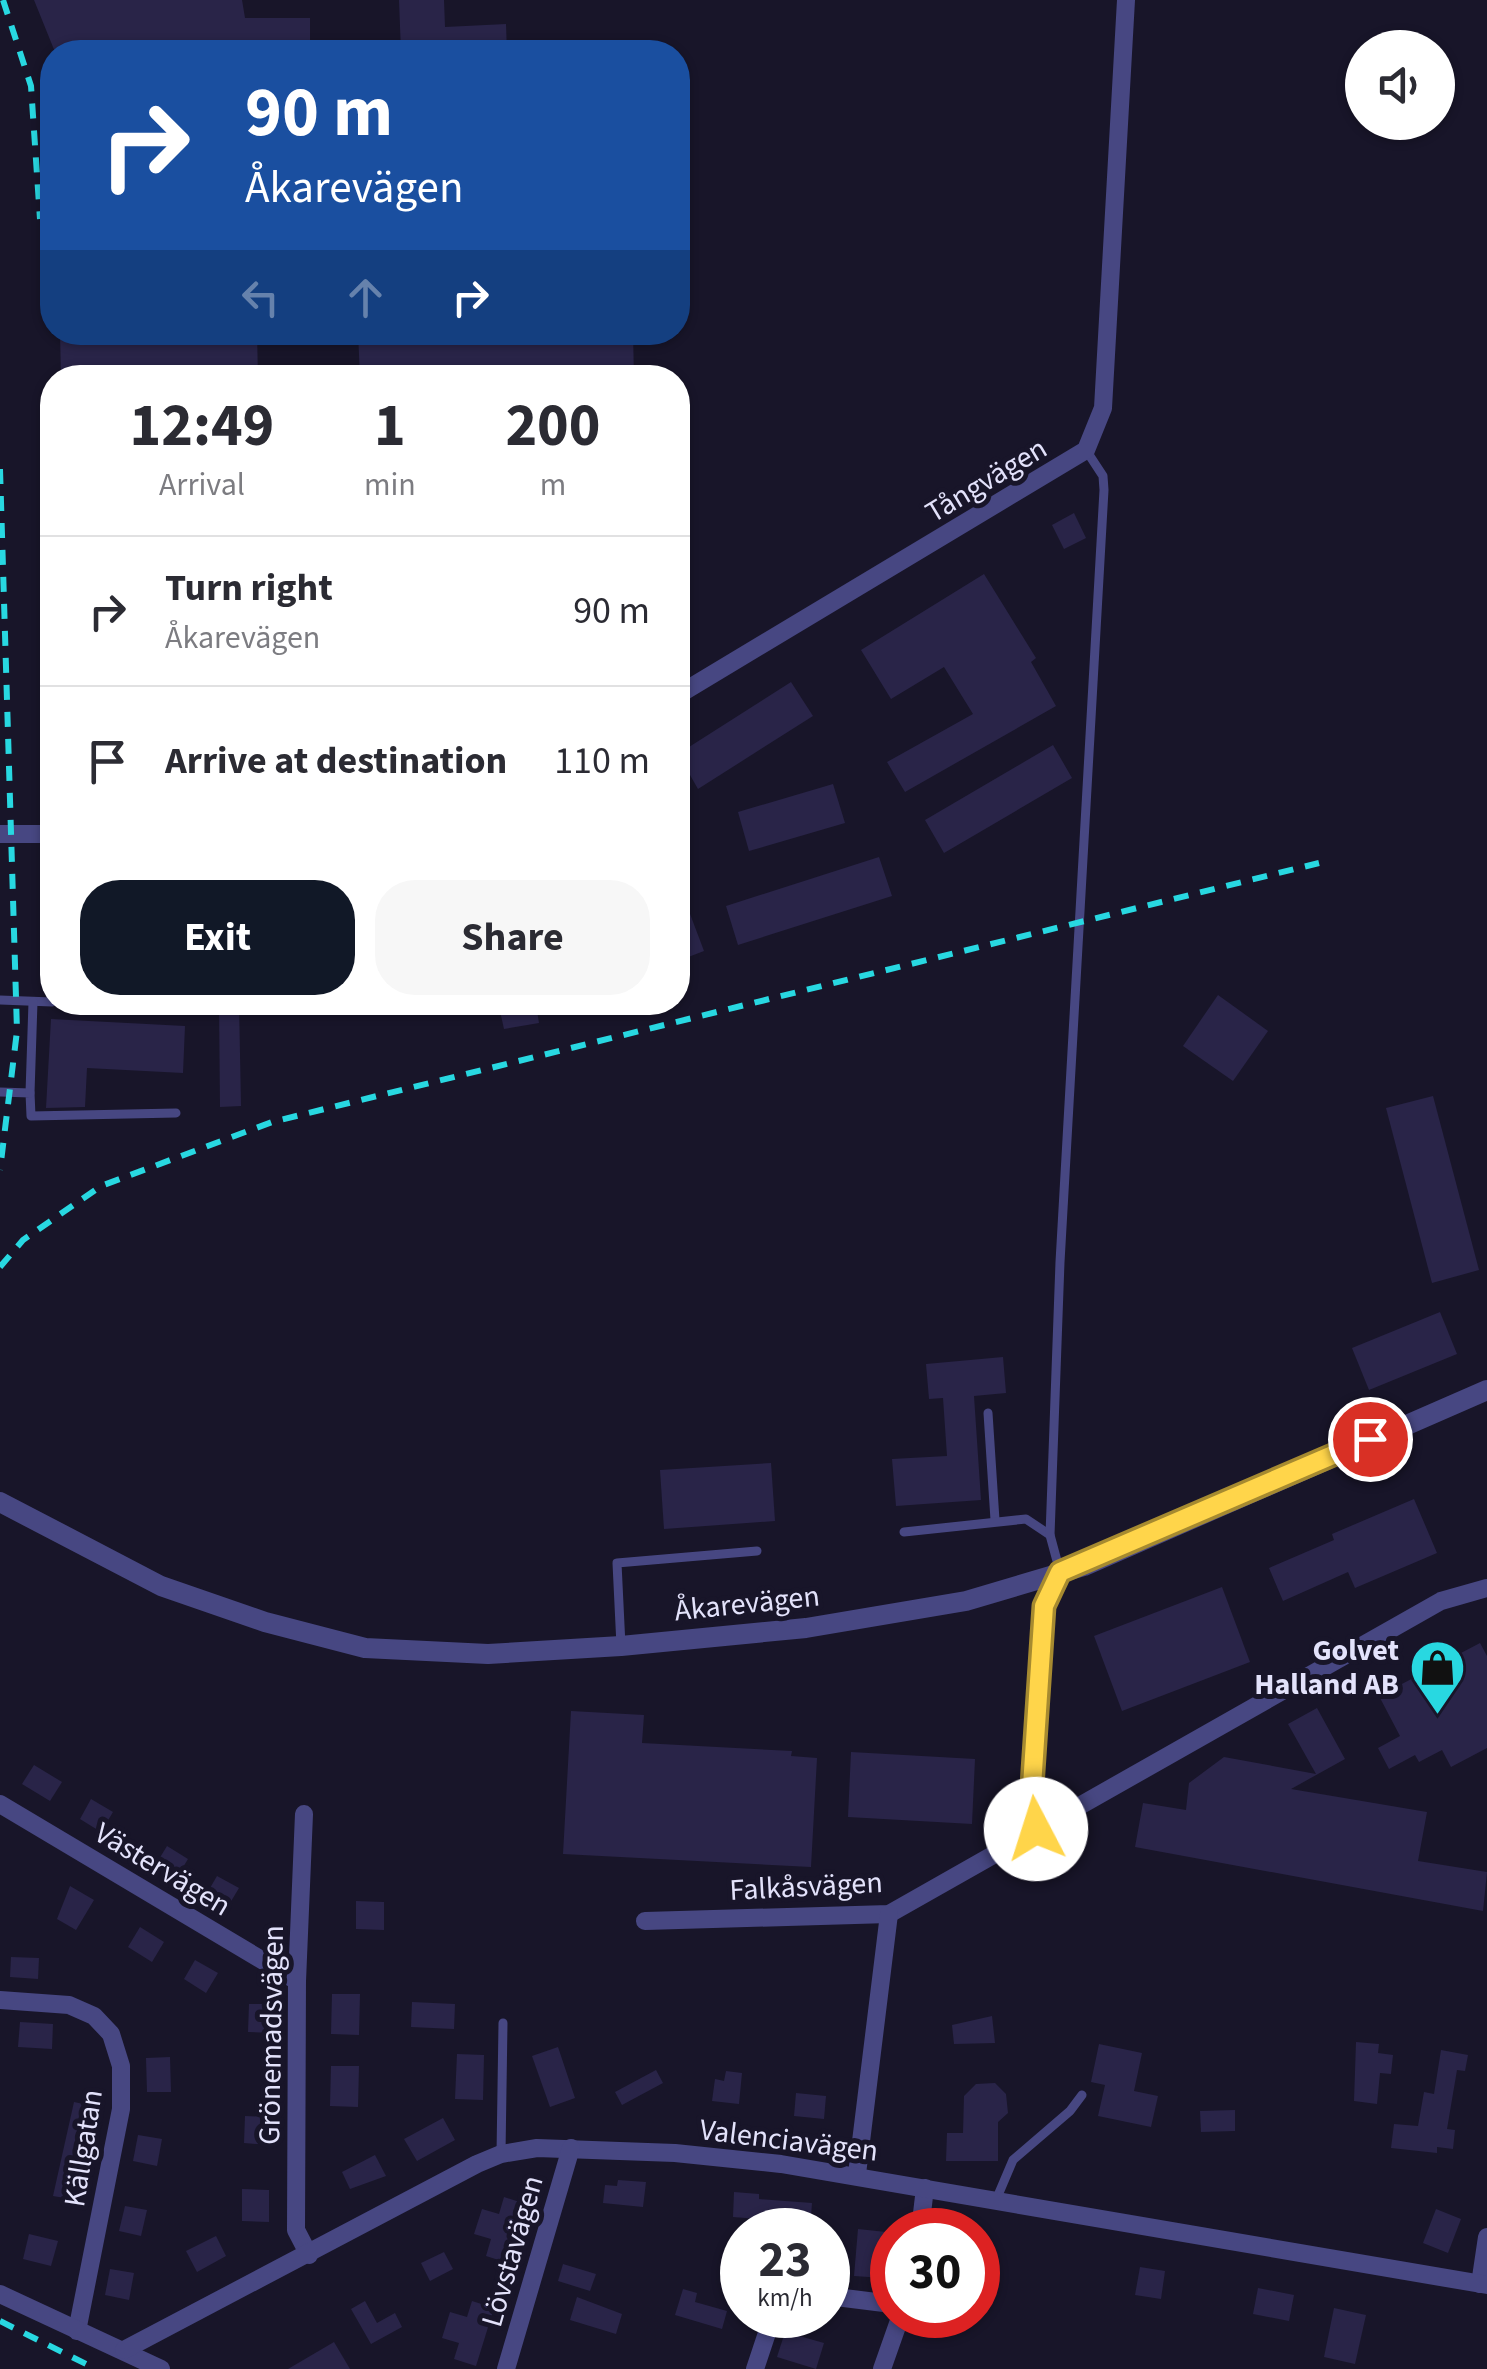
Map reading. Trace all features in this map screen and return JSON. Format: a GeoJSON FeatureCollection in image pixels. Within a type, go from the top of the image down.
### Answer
{"type":"FeatureCollection","features":[{"type":"Feature","properties":{"kind":"street","name":"Tångvägen"},"geometry":{"type":"LineString","coordinates":[[690,688],[1086,450],[1103,408],[1126,0]]}},
{"type":"Feature","properties":{"kind":"street"},"geometry":{"type":"LineString","coordinates":[[0,834],[40,834]]}},
{"type":"Feature","properties":{"kind":"street","name":"Åkarevägen"},"geometry":{"type":"LineString","coordinates":[[0,1502],[161,1586],[264,1622],[365,1648],[488,1654],[621,1646],[806,1628],[966,1601],[1060,1572],[1487,1390]]}},
{"type":"Feature","properties":{"kind":"street"},"geometry":{"type":"LineString","coordinates":[[1036,1829],[1030,1816],[1044,1606],[1060,1572]]}},
{"type":"Feature","properties":{"kind":"street","name":"Falkåsvägen"},"geometry":{"type":"LineString","coordinates":[[645,1921],[889,1914],[1441,1601],[1487,1588]]}},
{"type":"Feature","properties":{"kind":"street","name":"Västervägen"},"geometry":{"type":"LineString","coordinates":[[0,1804],[297,1981]]}},
{"type":"Feature","properties":{"kind":"street","name":"Grönemadsvägen"},"geometry":{"type":"LineString","coordinates":[[304,1814],[297,1981],[296,2230],[308,2254]]}},
{"type":"Feature","properties":{"kind":"street"},"geometry":{"type":"LineString","coordinates":[[856,2174],[889,1914]]}},
{"type":"Feature","properties":{"kind":"street","name":"Källgatan"},"geometry":{"type":"LineString","coordinates":[[0,2000],[68,2005],[94,2016],[111,2034],[121,2066],[121,2109],[77,2331]]}},
{"type":"Feature","properties":{"kind":"street","name":"Valenciavägen"},"geometry":{"type":"LineString","coordinates":[[124,2350],[501,2154],[571,2148],[676,2153],[856,2174],[1483,2284]]}},
{"type":"Feature","properties":{"kind":"street","name":"Lövstavägen"},"geometry":{"type":"LineString","coordinates":[[506,2369],[571,2148]]}},
{"type":"Feature","properties":{"kind":"street"},"geometry":{"type":"LineString","coordinates":[[922,2208],[924,2188]]}},
{"type":"Feature","properties":{"kind":"street"},"geometry":{"type":"LineString","coordinates":[[1483,2284],[1487,2237]]}},
{"type":"Feature","properties":{"kind":"street"},"geometry":{"type":"LineString","coordinates":[[0,2294],[161,2369]]}},
{"type":"Feature","properties":{"kind":"street"},"geometry":{"type":"LineString","coordinates":[[755,2369],[766,2338]]}},
{"type":"Feature","properties":{"kind":"street"},"geometry":{"type":"LineString","coordinates":[[882,2369],[893,2338]]}},
{"type":"Feature","properties":{"kind":"lane"},"geometry":{"type":"LineString","coordinates":[[1060,1572],[1050,1535],[1061,1244],[1104,490],[1103,476],[1086,450]]}},
{"type":"Feature","properties":{"kind":"lane"},"geometry":{"type":"LineString","coordinates":[[0,1000],[40,1002]]}},
{"type":"Feature","properties":{"kind":"lane"},"geometry":{"type":"LineString","coordinates":[[33,1002],[31,1116],[176,1113]]}},
{"type":"Feature","properties":{"kind":"lane"},"geometry":{"type":"LineString","coordinates":[[0,1092],[30,1092]]}},
{"type":"Feature","properties":{"kind":"lane"},"geometry":{"type":"LineString","coordinates":[[988,1413],[995,1520]]}},
{"type":"Feature","properties":{"kind":"lane"},"geometry":{"type":"LineString","coordinates":[[904,1532],[995,1520],[1026,1520],[1050,1535]]}},
{"type":"Feature","properties":{"kind":"lane"},"geometry":{"type":"LineString","coordinates":[[621,1646],[617,1563],[757,1551]]}},
{"type":"Feature","properties":{"kind":"lane"},"geometry":{"type":"LineString","coordinates":[[501,2154],[503,2023]]}},
{"type":"Feature","properties":{"kind":"lane"},"geometry":{"type":"LineString","coordinates":[[996,2200],[1013,2160],[1070,2111],[1082,2095]]}},
{"type":"Feature","properties":{"kind":"building"},"geometry":{"type":"Polygon","coordinates":[[[34,0],[242,0],[245,18],[310,18],[310,40],[50,40],[34,0]]]}},
{"type":"Feature","properties":{"kind":"building"},"geometry":{"type":"Polygon","coordinates":[[[399,0],[444,0],[445,27],[506,24],[507,40],[401,40],[399,0]]]}},
{"type":"Feature","properties":{"kind":"building"},"geometry":{"type":"Polygon","coordinates":[[[60,345],[257,345],[258,365],[61,365],[60,345]]]}},
{"type":"Feature","properties":{"kind":"building"},"geometry":{"type":"Polygon","coordinates":[[[359,345],[633,345],[634,365],[359,365],[359,345]]]}},
{"type":"Feature","properties":{"kind":"building"},"geometry":{"type":"Polygon","coordinates":[[[1074,513],[1086,538],[1064,549],[1052,525],[1074,513]]]}},
{"type":"Feature","properties":{"kind":"building"},"geometry":{"type":"Polygon","coordinates":[[[984,574],[1036,658],[1031,662],[1056,706],[905,792],[887,762],[973,714],[944,667],[891,699],[861,650],[984,574]]]}},
{"type":"Feature","properties":{"kind":"building"},"geometry":{"type":"Polygon","coordinates":[[[791,682],[813,716],[698,789],[690,775],[690,746],[791,682]]]}},
{"type":"Feature","properties":{"kind":"building"},"geometry":{"type":"Polygon","coordinates":[[[1053,745],[1072,778],[944,853],[925,820],[1053,745]]]}},
{"type":"Feature","properties":{"kind":"building"},"geometry":{"type":"Polygon","coordinates":[[[833,784],[845,823],[749,851],[738,812],[833,784]]]}},
{"type":"Feature","properties":{"kind":"building"},"geometry":{"type":"Polygon","coordinates":[[[879,857],[892,896],[738,945],[726,906],[879,857]]]}},
{"type":"Feature","properties":{"kind":"building"},"geometry":{"type":"Polygon","coordinates":[[[690,914],[704,951],[690,956],[690,914]]]}},
{"type":"Feature","properties":{"kind":"building"},"geometry":{"type":"Polygon","coordinates":[[[1218,995],[1268,1031],[1233,1081],[1183,1046],[1218,995]]]}},
{"type":"Feature","properties":{"kind":"building"},"geometry":{"type":"Polygon","coordinates":[[[219,1015],[239,1015],[241,1106],[220,1107],[219,1015]]]}},
{"type":"Feature","properties":{"kind":"building"},"geometry":{"type":"Polygon","coordinates":[[[501,1015],[538,1015],[539,1023],[504,1029],[501,1015]]]}},
{"type":"Feature","properties":{"kind":"building"},"geometry":{"type":"Polygon","coordinates":[[[51,1019],[185,1026],[183,1073],[87,1068],[85,1107],[46,1108],[51,1019]]]}},
{"type":"Feature","properties":{"kind":"building"},"geometry":{"type":"Polygon","coordinates":[[[1433,1096],[1479,1270],[1432,1283],[1386,1108],[1433,1096]]]}},
{"type":"Feature","properties":{"kind":"building"},"geometry":{"type":"Polygon","coordinates":[[[1440,1312],[1457,1354],[1369,1390],[1352,1348],[1440,1312]]]}},
{"type":"Feature","properties":{"kind":"building"},"geometry":{"type":"Polygon","coordinates":[[[1003,1357],[1006,1393],[974,1396],[981,1500],[896,1506],[892,1459],[947,1456],[943,1398],[929,1399],[926,1364],[1003,1357]]]}},
{"type":"Feature","properties":{"kind":"building"},"geometry":{"type":"Polygon","coordinates":[[[771,1463],[775,1521],[664,1529],[660,1470],[771,1463]]]}},
{"type":"Feature","properties":{"kind":"building"},"geometry":{"type":"Polygon","coordinates":[[[1414,1499],[1437,1553],[1355,1588],[1348,1572],[1283,1601],[1269,1568],[1334,1540],[1332,1534],[1414,1499]]]}},
{"type":"Feature","properties":{"kind":"building"},"geometry":{"type":"Polygon","coordinates":[[[1222,1587],[1250,1662],[1122,1711],[1094,1636],[1222,1587]]]}},
{"type":"Feature","properties":{"kind":"building","name":"Golvet Halland AB"},"geometry":{"type":"Polygon","coordinates":[[[1480,1643],[1487,1656],[1487,1748],[1451,1767],[1442,1750],[1419,1762],[1415,1755],[1389,1769],[1378,1748],[1400,1736],[1379,1696],[1480,1643]]]}},
{"type":"Feature","properties":{"kind":"building"},"geometry":{"type":"Polygon","coordinates":[[[1317,1708],[1345,1759],[1291,1789],[1427,1812],[1418,1861],[1487,1872],[1483,1911],[1135,1847],[1143,1803],[1186,1810],[1189,1783],[1224,1757],[1316,1774],[1288,1724],[1317,1708]]]}},
{"type":"Feature","properties":{"kind":"building"},"geometry":{"type":"Polygon","coordinates":[[[571,1711],[644,1715],[642,1743],[792,1751],[791,1756],[817,1758],[811,1867],[563,1854],[571,1711]]]}},
{"type":"Feature","properties":{"kind":"building"},"geometry":{"type":"Polygon","coordinates":[[[851,1752],[975,1759],[972,1824],[848,1817],[851,1752]]]}},
{"type":"Feature","properties":{"kind":"building"},"geometry":{"type":"Polygon","coordinates":[[[34,1765],[62,1782],[50,1801],[22,1784],[34,1765]]]}},
{"type":"Feature","properties":{"kind":"building"},"geometry":{"type":"Polygon","coordinates":[[[91,1799],[113,1812],[101,1832],[80,1819],[91,1799]]]}},
{"type":"Feature","properties":{"kind":"building"},"geometry":{"type":"Polygon","coordinates":[[[167,1846],[188,1859],[177,1877],[156,1864],[167,1846]]]}},
{"type":"Feature","properties":{"kind":"building"},"geometry":{"type":"Polygon","coordinates":[[[217,1876],[239,1888],[227,1908],[206,1895],[217,1876]]]}},
{"type":"Feature","properties":{"kind":"building"},"geometry":{"type":"Polygon","coordinates":[[[70,1886],[94,1900],[76,1930],[57,1919],[70,1886]]]}},
{"type":"Feature","properties":{"kind":"building"},"geometry":{"type":"Polygon","coordinates":[[[356,1901],[384,1902],[384,1930],[356,1929],[356,1901]]]}},
{"type":"Feature","properties":{"kind":"building"},"geometry":{"type":"Polygon","coordinates":[[[140,1927],[164,1942],[152,1962],[128,1947],[140,1927]]]}},
{"type":"Feature","properties":{"kind":"building"},"geometry":{"type":"Polygon","coordinates":[[[11,1957],[39,1958],[38,1979],[10,1977],[11,1957]]]}},
{"type":"Feature","properties":{"kind":"building"},"geometry":{"type":"Polygon","coordinates":[[[195,1960],[218,1973],[206,1993],[184,1979],[195,1960]]]}},
{"type":"Feature","properties":{"kind":"building"},"geometry":{"type":"Polygon","coordinates":[[[332,1994],[360,1994],[359,2035],[331,2034],[332,1994]]]}},
{"type":"Feature","properties":{"kind":"building"},"geometry":{"type":"Polygon","coordinates":[[[412,2002],[455,2004],[454,2029],[411,2027],[412,2002]]]}},
{"type":"Feature","properties":{"kind":"building"},"geometry":{"type":"Polygon","coordinates":[[[249,2004],[272,2004],[272,2033],[248,2032],[249,2004]]]}},
{"type":"Feature","properties":{"kind":"building"},"geometry":{"type":"Polygon","coordinates":[[[992,2016],[995,2043],[954,2044],[952,2025],[992,2016]]]}},
{"type":"Feature","properties":{"kind":"building"},"geometry":{"type":"Polygon","coordinates":[[[20,2022],[53,2024],[52,2049],[18,2047],[20,2022]]]}},
{"type":"Feature","properties":{"kind":"building"},"geometry":{"type":"Polygon","coordinates":[[[1356,2042],[1379,2044],[1378,2053],[1393,2055],[1391,2074],[1380,2073],[1377,2104],[1354,2101],[1356,2042]]]}},
{"type":"Feature","properties":{"kind":"building"},"geometry":{"type":"Polygon","coordinates":[[[1099,2044],[1142,2053],[1134,2091],[1158,2096],[1151,2127],[1098,2116],[1105,2085],[1091,2082],[1099,2044]]]}},
{"type":"Feature","properties":{"kind":"building"},"geometry":{"type":"Polygon","coordinates":[[[558,2047],[575,2098],[550,2107],[532,2056],[558,2047]]]}},
{"type":"Feature","properties":{"kind":"building"},"geometry":{"type":"Polygon","coordinates":[[[1441,2050],[1468,2055],[1465,2071],[1457,2070],[1447,2129],[1455,2130],[1453,2149],[1437,2147],[1437,2153],[1391,2148],[1394,2124],[1418,2126],[1424,2092],[1434,2094],[1441,2050]]]}},
{"type":"Feature","properties":{"kind":"building"},"geometry":{"type":"Polygon","coordinates":[[[457,2054],[484,2055],[483,2100],[455,2099],[457,2054]]]}},
{"type":"Feature","properties":{"kind":"building"},"geometry":{"type":"Polygon","coordinates":[[[170,2057],[171,2092],[147,2092],[146,2058],[170,2057]]]}},
{"type":"Feature","properties":{"kind":"building"},"geometry":{"type":"Polygon","coordinates":[[[331,2066],[359,2066],[358,2107],[330,2106],[331,2066]]]}},
{"type":"Feature","properties":{"kind":"building"},"geometry":{"type":"Polygon","coordinates":[[[656,2070],[663,2083],[622,2105],[615,2092],[656,2070]]]}},
{"type":"Feature","properties":{"kind":"building"},"geometry":{"type":"Polygon","coordinates":[[[726,2071],[742,2073],[739,2104],[712,2101],[715,2079],[724,2081],[726,2071]]]}},
{"type":"Feature","properties":{"kind":"building"},"geometry":{"type":"Polygon","coordinates":[[[995,2083],[1006,2094],[1008,2113],[998,2122],[998,2161],[946,2161],[947,2133],[963,2133],[964,2096],[976,2084],[995,2083]]]}},
{"type":"Feature","properties":{"kind":"building"},"geometry":{"type":"Polygon","coordinates":[[[796,2093],[826,2096],[824,2119],[794,2116],[796,2093]]]}},
{"type":"Feature","properties":{"kind":"building"},"geometry":{"type":"Polygon","coordinates":[[[74,2102],[98,2107],[77,2200],[53,2196],[74,2102]]]}},
{"type":"Feature","properties":{"kind":"building"},"geometry":{"type":"Polygon","coordinates":[[[1235,2110],[1235,2131],[1201,2132],[1200,2111],[1235,2110]]]}},
{"type":"Feature","properties":{"kind":"building"},"geometry":{"type":"Polygon","coordinates":[[[245,2116],[270,2117],[269,2145],[244,2143],[245,2116]]]}},
{"type":"Feature","properties":{"kind":"building"},"geometry":{"type":"Polygon","coordinates":[[[443,2118],[455,2140],[417,2161],[404,2139],[443,2118]]]}},
{"type":"Feature","properties":{"kind":"building"},"geometry":{"type":"Polygon","coordinates":[[[138,2135],[162,2139],[157,2166],[133,2161],[138,2135]]]}},
{"type":"Feature","properties":{"kind":"building"},"geometry":{"type":"Polygon","coordinates":[[[375,2155],[386,2176],[350,2189],[342,2172],[375,2155]]]}},
{"type":"Feature","properties":{"kind":"building"},"geometry":{"type":"Polygon","coordinates":[[[618,2180],[646,2182],[643,2207],[603,2203],[605,2185],[617,2186],[618,2180]]]}},
{"type":"Feature","properties":{"kind":"building"},"geometry":{"type":"Polygon","coordinates":[[[242,2189],[269,2190],[269,2222],[242,2221],[242,2189]]]}},
{"type":"Feature","properties":{"kind":"building"},"geometry":{"type":"Polygon","coordinates":[[[734,2192],[759,2194],[759,2199],[812,2203],[812,2208],[733,2208],[734,2192]]]}},
{"type":"Feature","properties":{"kind":"building"},"geometry":{"type":"Polygon","coordinates":[[[504,2197],[526,2204],[508,2263],[486,2256],[491,2239],[474,2234],[482,2209],[499,2214],[504,2197]]]}},
{"type":"Feature","properties":{"kind":"building"},"geometry":{"type":"Polygon","coordinates":[[[125,2206],[147,2210],[141,2236],[119,2231],[125,2206]]]}},
{"type":"Feature","properties":{"kind":"building"},"geometry":{"type":"Polygon","coordinates":[[[1436,2209],[1461,2219],[1448,2253],[1423,2243],[1436,2209]]]}},
{"type":"Feature","properties":{"kind":"building"},"geometry":{"type":"Polygon","coordinates":[[[858,2229],[870,2230],[870,2277],[854,2276],[858,2229]]]}},
{"type":"Feature","properties":{"kind":"building"},"geometry":{"type":"Polygon","coordinates":[[[29,2234],[58,2241],[51,2266],[23,2259],[29,2234]]]}},
{"type":"Feature","properties":{"kind":"building"},"geometry":{"type":"Polygon","coordinates":[[[216,2236],[226,2256],[197,2272],[186,2251],[216,2236]]]}},
{"type":"Feature","properties":{"kind":"building"},"geometry":{"type":"Polygon","coordinates":[[[444,2252],[453,2269],[430,2281],[421,2263],[444,2252]]]}},
{"type":"Feature","properties":{"kind":"building"},"geometry":{"type":"Polygon","coordinates":[[[563,2264],[596,2274],[590,2291],[558,2281],[563,2264]]]}},
{"type":"Feature","properties":{"kind":"building"},"geometry":{"type":"Polygon","coordinates":[[[1140,2267],[1165,2271],[1161,2299],[1135,2295],[1140,2267]]]}},
{"type":"Feature","properties":{"kind":"building"},"geometry":{"type":"Polygon","coordinates":[[[110,2269],[134,2273],[129,2300],[105,2295],[110,2269]]]}},
{"type":"Feature","properties":{"kind":"building"},"geometry":{"type":"Polygon","coordinates":[[[1258,2288],[1294,2295],[1289,2321],[1253,2314],[1258,2288]]]}},
{"type":"Feature","properties":{"kind":"building"},"geometry":{"type":"Polygon","coordinates":[[[683,2289],[697,2293],[695,2302],[720,2309],[720,2328],[675,2315],[683,2289]]]}},
{"type":"Feature","properties":{"kind":"building"},"geometry":{"type":"Polygon","coordinates":[[[577,2297],[622,2314],[616,2334],[570,2320],[577,2297]]]}},
{"type":"Feature","properties":{"kind":"building"},"geometry":{"type":"Polygon","coordinates":[[[365,2301],[377,2323],[395,2313],[402,2327],[371,2344],[351,2309],[365,2301]]]}},
{"type":"Feature","properties":{"kind":"building"},"geometry":{"type":"Polygon","coordinates":[[[472,2301],[494,2308],[476,2366],[454,2359],[459,2343],[442,2338],[450,2312],[467,2317],[472,2301]]]}},
{"type":"Feature","properties":{"kind":"building"},"geometry":{"type":"Polygon","coordinates":[[[1334,2308],[1366,2315],[1355,2364],[1324,2357],[1334,2308]]]}},
{"type":"Feature","properties":{"kind":"building"},"geometry":{"type":"Polygon","coordinates":[[[783,2338],[824,2343],[816,2369],[777,2357],[783,2338]]]}},
{"type":"Feature","properties":{"kind":"building"},"geometry":{"type":"Polygon","coordinates":[[[334,2342],[350,2369],[288,2369],[334,2342]]]}},
{"type":"Feature","properties":{"kind":"railway"},"geometry":{"type":"LineString","coordinates":[[3,0],[31,86],[40,219]]}},
{"type":"Feature","properties":{"kind":"railway"},"geometry":{"type":"LineString","coordinates":[[0,469],[17,1031],[0,1170]]}},
{"type":"Feature","properties":{"kind":"railway"},"geometry":{"type":"LineString","coordinates":[[0,1267],[23,1240],[101,1186],[272,1122],[1319,863]]}},
{"type":"Feature","properties":{"kind":"railway"},"geometry":{"type":"LineString","coordinates":[[0,2321],[96,2369]]}},
{"type":"Feature","properties":{"kind":"place","name":"Golvet Halland AB"},"geometry":{"type":"Point","coordinates":[1438,1716]}},
{"type":"Feature","properties":{"kind":"route"},"geometry":{"type":"LineString","coordinates":[[1036,1829],[1030,1816],[1044,1606],[1060,1572],[1084,1566],[1370,1439]]}}]}
